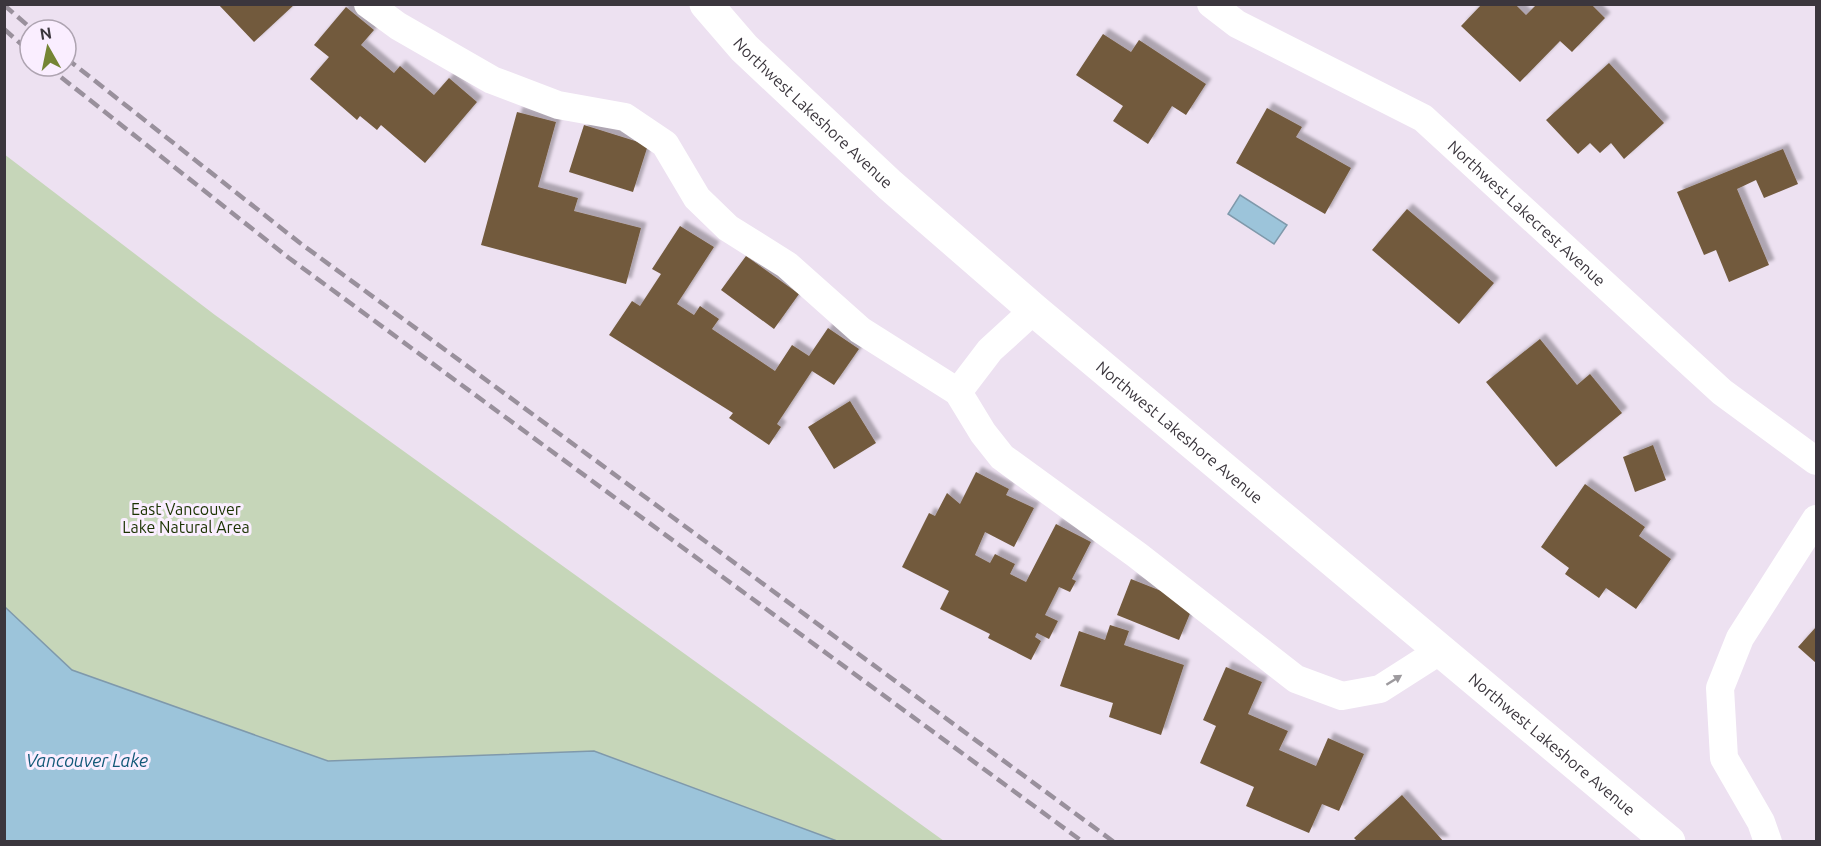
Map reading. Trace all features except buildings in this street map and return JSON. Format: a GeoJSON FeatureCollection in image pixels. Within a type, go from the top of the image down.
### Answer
{"type":"FeatureCollection","features":[{"type":"Feature","properties":{"kind":"main road","name":"Northwest Lakeshore Avenue"},"geometry":{"type":"LineString","coordinates":[[706,4],[744,48],[881,177],[1034,310],[1669,842]]}},
{"type":"Feature","properties":{"kind":"street"},"geometry":{"type":"LineString","coordinates":[[368,4],[398,26],[492,80],[558,105],[625,117],[665,144],[697,198],[728,228],[787,265],[860,330],[958,392],[983,433],[1002,457],[1137,555],[1296,679],[1342,696],[1380,689],[1441,650]]}},
{"type":"Feature","properties":{"kind":"street","name":"Northwest Lakecrest Avenue"},"geometry":{"type":"LineString","coordinates":[[1210,4],[1237,24],[1423,118],[1722,392],[1816,461]]}},
{"type":"Feature","properties":{"kind":"street"},"geometry":{"type":"LineString","coordinates":[[958,392],[990,350],[1034,310]]}},
{"type":"Feature","properties":{"kind":"street"},"geometry":{"type":"LineString","coordinates":[[1768,842],[1761,822],[1724,758],[1720,688],[1740,638],[1816,519]]}},
{"type":"Feature","properties":{"kind":"green space","name":"East Vancouver Lake Natural Area"},"geometry":{"type":"Polygon","coordinates":[[[4,154],[215,315],[944,841],[837,841],[594,751],[328,761],[72,670],[5,607],[4,154]]]}},
{"type":"Feature","properties":{"kind":"water"},"geometry":{"type":"Polygon","coordinates":[[[1240,195],[1287,225],[1274,244],[1228,214],[1240,195]]]}},
{"type":"Feature","properties":{"kind":"water","name":"Vancouver Lake"},"geometry":{"type":"Polygon","coordinates":[[[5,607],[72,670],[328,761],[594,751],[837,841],[5,841],[5,607]]]}},
{"type":"Feature","properties":{"kind":"railway"},"geometry":{"type":"LineString","coordinates":[[4,5],[19,18]]}},
{"type":"Feature","properties":{"kind":"railway"},"geometry":{"type":"LineString","coordinates":[[4,29],[18,41]]}},
{"type":"Feature","properties":{"kind":"railway"},"geometry":{"type":"LineString","coordinates":[[78,67],[300,243],[1114,842]]}},
{"type":"Feature","properties":{"kind":"railway"},"geometry":{"type":"LineString","coordinates":[[62,78],[289,258],[1083,842]]}}]}
